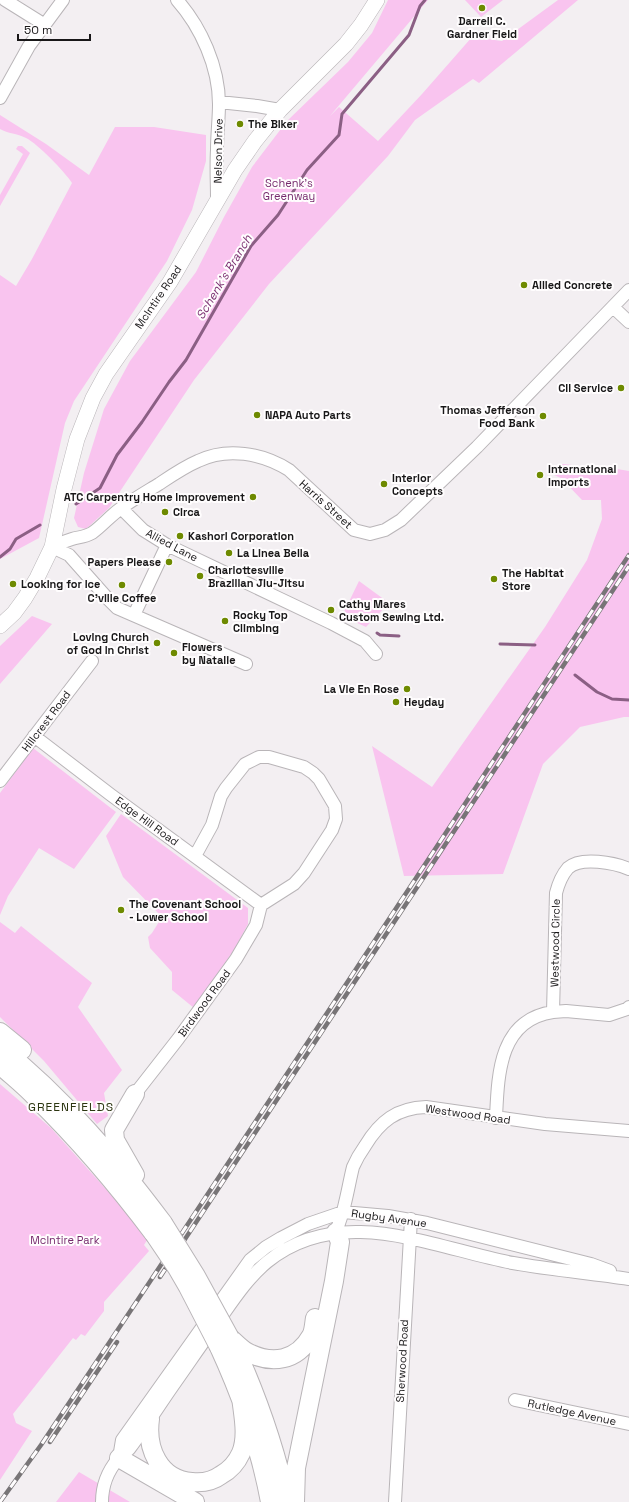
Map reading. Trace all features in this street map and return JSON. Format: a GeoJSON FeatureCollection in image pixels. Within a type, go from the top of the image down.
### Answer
{"type":"FeatureCollection","features":[{"type":"Feature","properties":{"kind":"highway"},"geometry":{"type":"LineString","coordinates":[[0,1032],[22,1050],[49,1089]]}},
{"type":"Feature","properties":{"kind":"highway"},"geometry":{"type":"LineString","coordinates":[[0,1047],[49,1089],[100,1145],[149,1205]]}},
{"type":"Feature","properties":{"kind":"highway"},"geometry":{"type":"LineString","coordinates":[[0,1065],[36,1097],[62,1124],[158,1229],[201,1284],[225,1342],[259,1452],[270,1502]]}},
{"type":"Feature","properties":{"kind":"highway"},"geometry":{"type":"LineString","coordinates":[[135,1094],[115,1126],[114,1134],[149,1205],[158,1229],[177,1268],[225,1342],[257,1399],[270,1433],[287,1502]]}},
{"type":"Feature","properties":{"kind":"highway"},"geometry":{"type":"LineString","coordinates":[[225,1342],[260,1358],[272,1360],[283,1359],[294,1355],[312,1335],[328,1244],[336,1232]]}},
{"type":"Feature","properties":{"kind":"highway"},"geometry":{"type":"LineString","coordinates":[[295,1502],[296,1468],[339,1250],[340,1242],[336,1232]]}},
{"type":"Feature","properties":{"kind":"highway"},"geometry":{"type":"LineString","coordinates":[[150,1419],[149,1435],[151,1448],[161,1467],[178,1480],[198,1483],[209,1481],[218,1478],[227,1471],[235,1463],[241,1453],[244,1443],[244,1426],[241,1397]]}},
{"type":"Feature","properties":{"kind":"highway"},"geometry":{"type":"LineString","coordinates":[[124,1454],[169,1474]]}},
{"type":"Feature","properties":{"kind":"highway"},"geometry":{"type":"LineString","coordinates":[[124,1454],[195,1502]]}},
{"type":"Feature","properties":{"kind":"main road","name":"McIntire Road"},"geometry":{"type":"LineString","coordinates":[[0,626],[14,613],[25,598],[37,578],[52,547],[64,489],[78,439],[93,398],[106,374],[170,282],[217,199],[255,141],[280,110],[346,44],[362,25],[377,0]]}},
{"type":"Feature","properties":{"kind":"street"},"geometry":{"type":"LineString","coordinates":[[5,0],[45,25]]}},
{"type":"Feature","properties":{"kind":"street"},"geometry":{"type":"LineString","coordinates":[[0,98],[29,46],[63,0]]}},
{"type":"Feature","properties":{"kind":"street","name":"Nelson Drive"},"geometry":{"type":"LineString","coordinates":[[177,0],[195,24],[210,54],[216,78],[219,102],[217,199]]}},
{"type":"Feature","properties":{"kind":"street","name":"Nelson Drive"},"geometry":{"type":"LineString","coordinates":[[219,102],[280,110]]}},
{"type":"Feature","properties":{"kind":"street","name":"Harris Street"},"geometry":{"type":"LineString","coordinates":[[52,547],[87,536],[121,508],[198,460],[216,455],[239,453],[264,458],[278,463],[289,470],[354,530],[370,534],[385,530],[401,520],[477,447],[629,290]]}},
{"type":"Feature","properties":{"kind":"street"},"geometry":{"type":"LineString","coordinates":[[613,307],[629,322]]}},
{"type":"Feature","properties":{"kind":"street","name":"Allied Lane"},"geometry":{"type":"LineString","coordinates":[[121,508],[143,530],[167,545],[331,623],[365,642],[376,654]]}},
{"type":"Feature","properties":{"kind":"street"},"geometry":{"type":"LineString","coordinates":[[134,615],[167,545]]}},
{"type":"Feature","properties":{"kind":"street"},"geometry":{"type":"LineString","coordinates":[[52,547],[69,555],[108,600],[117,608],[246,664]]}},
{"type":"Feature","properties":{"kind":"street","name":"Hillcrest Road"},"geometry":{"type":"LineString","coordinates":[[0,781],[92,661]]}},
{"type":"Feature","properties":{"kind":"street","name":"Edge Hill Road"},"geometry":{"type":"LineString","coordinates":[[34,736],[105,791],[261,905]]}},
{"type":"Feature","properties":{"kind":"street"},"geometry":{"type":"LineString","coordinates":[[195,856],[212,825],[221,796],[245,764],[259,757],[269,757],[304,767],[313,773],[319,779],[335,806],[336,819],[332,830],[304,873],[294,884],[261,905]]}},
{"type":"Feature","properties":{"kind":"street","name":"Westwood Circle"},"geometry":{"type":"LineString","coordinates":[[553,1012],[556,893],[558,884],[569,867],[586,861],[606,862],[620,865],[629,869]]}},
{"type":"Feature","properties":{"kind":"street","name":"Birdwood Road"},"geometry":{"type":"LineString","coordinates":[[135,1094],[178,1039],[236,959],[256,925],[261,905]]}},
{"type":"Feature","properties":{"kind":"street"},"geometry":{"type":"LineString","coordinates":[[496,1118],[497,1090],[504,1050],[511,1036],[520,1027],[540,1014],[566,1011],[609,1015],[629,1007]]}},
{"type":"Feature","properties":{"kind":"street","name":"Westwood Road"},"geometry":{"type":"LineString","coordinates":[[336,1232],[343,1212],[353,1167],[367,1142],[379,1127],[395,1114],[414,1107],[426,1107],[496,1118],[629,1131]]}},
{"type":"Feature","properties":{"kind":"street","name":"Rugby Avenue"},"geometry":{"type":"LineString","coordinates":[[124,1454],[122,1440],[250,1260],[266,1247],[308,1224],[343,1212],[411,1220],[591,1264],[628,1279]]}},
{"type":"Feature","properties":{"kind":"street","name":"Sherwood Road"},"geometry":{"type":"LineString","coordinates":[[395,1502],[411,1220]]}},
{"type":"Feature","properties":{"kind":"street","name":"Rugby Avenue"},"geometry":{"type":"LineString","coordinates":[[124,1454],[252,1276],[268,1261],[282,1251],[298,1243],[336,1232],[377,1233],[410,1238],[512,1263],[628,1279]]}},
{"type":"Feature","properties":{"kind":"street","name":"Rutledge Avenue"},"geometry":{"type":"LineString","coordinates":[[515,1400],[629,1424]]}},
{"type":"Feature","properties":{"kind":"street"},"geometry":{"type":"LineString","coordinates":[[102,1502],[104,1481],[124,1454]]}},
{"type":"Feature","properties":{"kind":"green space","name":"Schenk's Greenway"},"geometry":{"type":"Polygon","coordinates":[[[388,0],[428,0],[330,116],[339,107],[378,141],[472,37],[502,41],[558,0],[578,0],[479,83],[473,79],[415,120],[388,156],[269,284],[194,380],[109,508],[86,529],[78,527],[74,518],[84,473],[104,409],[130,361],[196,272],[252,167],[287,121],[348,62],[372,33],[388,0]]]}},
{"type":"Feature","properties":{"kind":"green space","name":"Darrell C. Gardner Field"},"geometry":{"type":"Polygon","coordinates":[[[465,0],[503,0],[481,17],[465,0]]]}},
{"type":"Feature","properties":{"kind":"green space"},"geometry":{"type":"Polygon","coordinates":[[[0,115],[46,144],[89,175],[115,127],[154,127],[206,135],[206,161],[192,210],[167,261],[74,401],[65,423],[39,538],[0,559],[0,275],[16,286],[72,183],[50,158],[31,141],[23,136],[0,129],[0,115]]]}},
{"type":"Feature","properties":{"kind":"green space"},"geometry":{"type":"Polygon","coordinates":[[[18,146],[22,146],[30,153],[0,206],[0,195],[23,154],[16,149],[18,146]]]}},
{"type":"Feature","properties":{"kind":"green space"},"geometry":{"type":"Polygon","coordinates":[[[563,464],[572,465],[583,469],[599,466],[629,471],[629,717],[580,727],[543,764],[503,874],[404,876],[372,746],[432,787],[545,627],[587,560],[602,519],[601,500],[582,500],[561,478],[554,475],[553,469],[555,466],[563,464]]]}},
{"type":"Feature","properties":{"kind":"green space"},"geometry":{"type":"Polygon","coordinates":[[[359,581],[389,603],[366,627],[342,616],[359,581]]]}},
{"type":"Feature","properties":{"kind":"green space"},"geometry":{"type":"Polygon","coordinates":[[[32,616],[52,624],[0,684],[0,646],[32,616]]]}},
{"type":"Feature","properties":{"kind":"green space"},"geometry":{"type":"Polygon","coordinates":[[[33,748],[116,812],[74,869],[39,848],[8,896],[0,915],[0,793],[33,748]]]}},
{"type":"Feature","properties":{"kind":"green space"},"geometry":{"type":"Polygon","coordinates":[[[121,814],[248,908],[248,924],[234,950],[194,1008],[172,990],[172,972],[150,948],[148,937],[162,917],[123,877],[106,836],[121,814]]]}},
{"type":"Feature","properties":{"kind":"green space"},"geometry":{"type":"Polygon","coordinates":[[[0,922],[15,933],[21,926],[92,983],[78,1007],[122,1070],[104,1093],[108,1116],[97,1124],[44,1061],[0,1017],[0,922]]]}},
{"type":"Feature","properties":{"kind":"green space","name":"McIntire Park"},"geometry":{"type":"Polygon","coordinates":[[[0,1084],[51,1128],[149,1237],[144,1245],[149,1251],[104,1302],[104,1311],[85,1336],[81,1334],[76,1340],[73,1338],[13,1414],[16,1423],[32,1431],[0,1480],[0,1084]]]}},
{"type":"Feature","properties":{"kind":"green space"},"geometry":{"type":"Polygon","coordinates":[[[79,1472],[130,1502],[56,1502],[79,1472]]]}},
{"type":"Feature","properties":{"kind":"waterway","name":"Schenk's Branch"},"geometry":{"type":"LineString","coordinates":[[76,504],[100,488],[117,455],[186,360],[251,246],[278,215],[307,170],[339,135],[342,114],[409,35],[420,6],[425,0]]}},
{"type":"Feature","properties":{"kind":"waterway","name":"Schenk's Branch"},"geometry":{"type":"LineString","coordinates":[[0,557],[10,549],[16,539],[40,525]]}},
{"type":"Feature","properties":{"kind":"waterway"},"geometry":{"type":"LineString","coordinates":[[377,633],[380,635],[399,636]]}},
{"type":"Feature","properties":{"kind":"waterway"},"geometry":{"type":"LineString","coordinates":[[500,644],[535,645]]}},
{"type":"Feature","properties":{"kind":"waterway"},"geometry":{"type":"LineString","coordinates":[[575,675],[597,692],[612,699],[629,700]]}},
{"type":"Feature","properties":{"kind":"railway"},"geometry":{"type":"LineString","coordinates":[[0,1502],[41,1445],[151,1280],[629,555]]}},
{"type":"Feature","properties":{"kind":"railway"},"geometry":{"type":"LineString","coordinates":[[160,1277],[629,566]]}},
{"type":"Feature","properties":{"kind":"railway"},"geometry":{"type":"LineString","coordinates":[[50,1442],[117,1342]]}},
{"type":"Feature","properties":{"kind":"place","name":"Darrell C. Gardner Field"},"geometry":{"type":"Point","coordinates":[482,8]}},
{"type":"Feature","properties":{"kind":"place","name":"The Biker"},"geometry":{"type":"Point","coordinates":[240,124]}},
{"type":"Feature","properties":{"kind":"place","name":"Allied Concrete"},"geometry":{"type":"Point","coordinates":[524,285]}},
{"type":"Feature","properties":{"kind":"place","name":"CII Service"},"geometry":{"type":"Point","coordinates":[621,388]}},
{"type":"Feature","properties":{"kind":"place","name":"NAPA Auto Parts"},"geometry":{"type":"Point","coordinates":[257,415]}},
{"type":"Feature","properties":{"kind":"place","name":"Thomas Jefferson Food Bank"},"geometry":{"type":"Point","coordinates":[543,416]}},
{"type":"Feature","properties":{"kind":"place","name":"International Imports"},"geometry":{"type":"Point","coordinates":[540,475]}},
{"type":"Feature","properties":{"kind":"place","name":"Interior Concepts"},"geometry":{"type":"Point","coordinates":[384,484]}},
{"type":"Feature","properties":{"kind":"place","name":"ATC Carpentry Home Improvement"},"geometry":{"type":"Point","coordinates":[253,497]}},
{"type":"Feature","properties":{"kind":"place","name":"Circa"},"geometry":{"type":"Point","coordinates":[165,512]}},
{"type":"Feature","properties":{"kind":"place","name":"Kashori Corporation"},"geometry":{"type":"Point","coordinates":[180,536]}},
{"type":"Feature","properties":{"kind":"place","name":"La Linea Bella"},"geometry":{"type":"Point","coordinates":[229,553]}},
{"type":"Feature","properties":{"kind":"place","name":"Papers Please"},"geometry":{"type":"Point","coordinates":[169,562]}},
{"type":"Feature","properties":{"kind":"place","name":"Charlottesville Brazilian Jiu-Jitsu"},"geometry":{"type":"Point","coordinates":[200,576]}},
{"type":"Feature","properties":{"kind":"place","name":"The Habitat Store"},"geometry":{"type":"Point","coordinates":[494,579]}},
{"type":"Feature","properties":{"kind":"place","name":"Looking for Ice"},"geometry":{"type":"Point","coordinates":[13,584]}},
{"type":"Feature","properties":{"kind":"place","name":"C’ville Coffee"},"geometry":{"type":"Point","coordinates":[122,585]}},
{"type":"Feature","properties":{"kind":"place","name":"Cathy Mares Custom Sewing Ltd."},"geometry":{"type":"Point","coordinates":[331,610]}},
{"type":"Feature","properties":{"kind":"place","name":"Rocky Top Climbing"},"geometry":{"type":"Point","coordinates":[225,621]}},
{"type":"Feature","properties":{"kind":"place","name":"Loving Church of God in Christ"},"geometry":{"type":"Point","coordinates":[157,643]}},
{"type":"Feature","properties":{"kind":"place","name":"Flowers by Natalie"},"geometry":{"type":"Point","coordinates":[174,653]}},
{"type":"Feature","properties":{"kind":"place","name":"La Vie En Rose"},"geometry":{"type":"Point","coordinates":[407,689]}},
{"type":"Feature","properties":{"kind":"place","name":"Heyday"},"geometry":{"type":"Point","coordinates":[396,702]}},
{"type":"Feature","properties":{"kind":"place","name":"The Covenant School - Lower School"},"geometry":{"type":"Point","coordinates":[121,910]}},
{"type":"Feature","properties":{"kind":"district","name":"GREENFIELDS"},"geometry":{"type":"Point","coordinates":[71,1107]}}]}
